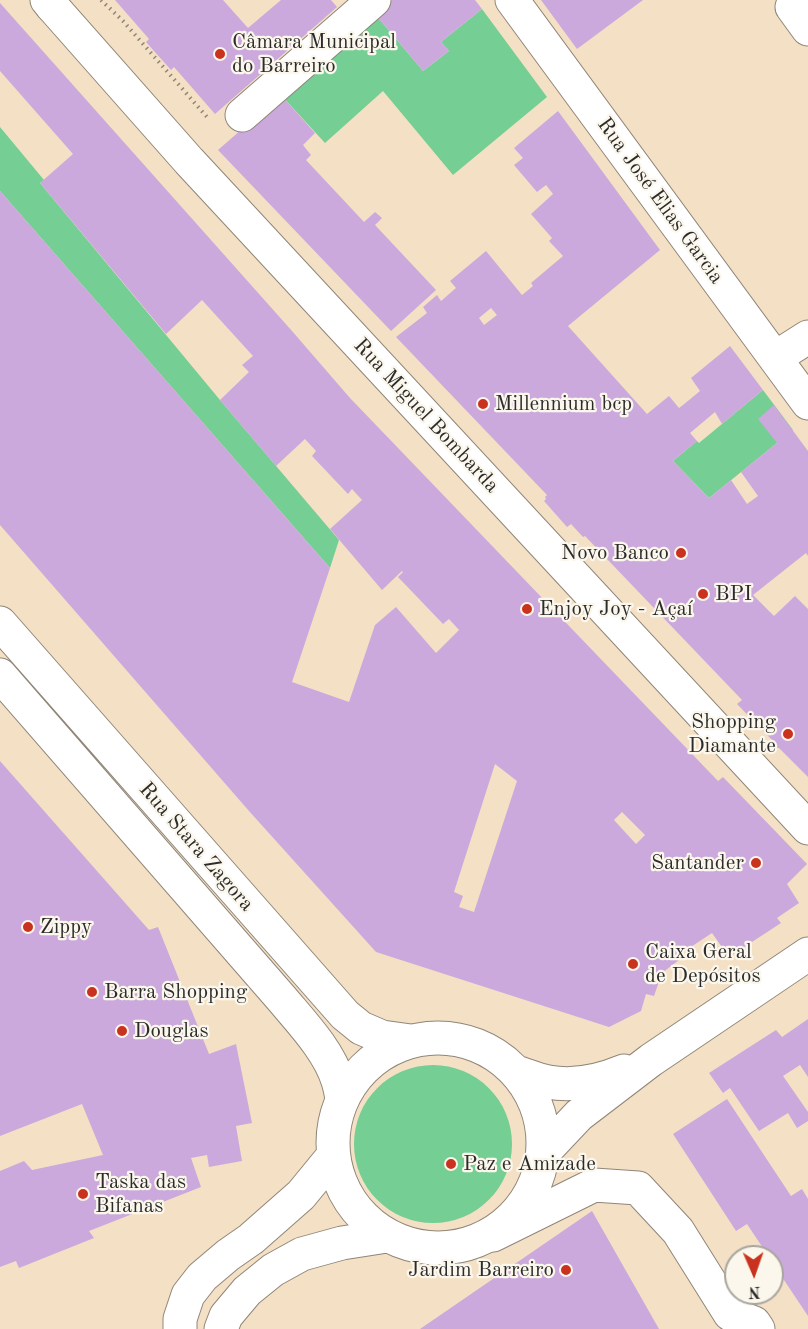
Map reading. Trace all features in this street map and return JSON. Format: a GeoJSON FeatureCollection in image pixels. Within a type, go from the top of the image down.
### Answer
{"type":"FeatureCollection","features":[{"type":"Feature","properties":{"kind":"street","name":"Rua José Elias Garcia"},"geometry":{"type":"LineString","coordinates":[[512,0],[808,403]]}},
{"type":"Feature","properties":{"kind":"street","name":"Rua Miguel Bombarda"},"geometry":{"type":"LineString","coordinates":[[52,2],[197,170],[808,828]]}},
{"type":"Feature","properties":{"kind":"street"},"geometry":{"type":"LineString","coordinates":[[242,115],[364,3]]}},
{"type":"Feature","properties":{"kind":"street"},"geometry":{"type":"LineString","coordinates":[[775,358],[808,337]]}},
{"type":"Feature","properties":{"kind":"street","name":"Rua Stara Zagora"},"geometry":{"type":"LineString","coordinates":[[0,623],[345,1015],[362,1028],[382,1037],[411,1041]]}},
{"type":"Feature","properties":{"kind":"street","name":"Rua Stara Zagora"},"geometry":{"type":"LineString","coordinates":[[0,675],[289,1007],[330,1062],[338,1080],[342,1100]]}},
{"type":"Feature","properties":{"kind":"street"},"geometry":{"type":"LineString","coordinates":[[544,1152],[579,1115],[651,1060],[808,954]]}},
{"type":"Feature","properties":{"kind":"street"},"geometry":{"type":"LineString","coordinates":[[493,1235],[525,1203],[544,1152],[543,1123],[532,1095],[516,1072],[494,1054],[468,1042],[440,1038],[411,1041],[383,1054],[359,1074],[342,1100],[334,1127],[333,1156],[342,1188],[361,1215],[387,1236],[420,1248],[455,1248],[493,1235],[594,1185],[638,1188],[678,1231],[730,1314],[754,1323],[758,1329]]}},
{"type":"Feature","properties":{"kind":"street"},"geometry":{"type":"LineString","coordinates":[[516,1072],[548,1082],[580,1084],[605,1079],[651,1060]]}},
{"type":"Feature","properties":{"kind":"street"},"geometry":{"type":"LineString","coordinates":[[180,1329],[180,1318],[188,1295],[202,1277],[251,1239],[301,1195],[333,1156]]}},
{"type":"Feature","properties":{"kind":"street"},"geometry":{"type":"LineString","coordinates":[[221,1329],[226,1316],[247,1291],[273,1270],[302,1254],[342,1243],[387,1236]]}},
{"type":"Feature","properties":{"kind":"path"},"geometry":{"type":"LineString","coordinates":[[101,0],[123,21],[154,59],[189,95]]}},
{"type":"Feature","properties":{"kind":"green space"},"geometry":{"type":"Polygon","coordinates":[[[482,9],[547,97],[453,175],[383,91],[325,143],[281,95],[375,14],[423,71],[449,51],[441,42],[482,9]]]}},
{"type":"Feature","properties":{"kind":"green space"},"geometry":{"type":"Polygon","coordinates":[[[0,127],[44,180],[40,183],[339,540],[330,568],[0,191],[0,127]]]}},
{"type":"Feature","properties":{"kind":"green space"},"geometry":{"type":"Polygon","coordinates":[[[763,390],[793,430],[709,498],[673,461],[697,441],[699,443],[763,390]]]}},
{"type":"Feature","properties":{"kind":"green space"},"geometry":{"type":"Polygon","coordinates":[[[433,1065],[463,1071],[489,1088],[506,1114],[512,1144],[506,1174],[489,1200],[463,1217],[433,1223],[403,1217],[377,1200],[360,1174],[354,1144],[360,1114],[377,1088],[403,1071],[433,1065]]]}},
{"type":"Feature","properties":{"kind":"building","name":"Câmara Municipal do Barreiro"},"geometry":{"type":"Polygon","coordinates":[[[115,0],[223,0],[248,28],[281,0],[331,0],[337,7],[215,114],[174,67],[171,70],[146,42],[149,39],[115,0]]]}},
{"type":"Feature","properties":{"kind":"building"},"geometry":{"type":"Polygon","coordinates":[[[392,0],[475,0],[482,9],[441,42],[449,51],[423,71],[375,14],[392,0]]]}},
{"type":"Feature","properties":{"kind":"building"},"geometry":{"type":"Polygon","coordinates":[[[541,0],[643,0],[577,49],[541,0]]]}},
{"type":"Feature","properties":{"kind":"building"},"geometry":{"type":"Polygon","coordinates":[[[0,3],[350,398],[718,781],[723,777],[807,864],[787,884],[799,903],[777,918],[781,923],[729,957],[712,933],[677,956],[679,960],[662,973],[654,996],[646,994],[641,1011],[609,1027],[376,952],[249,811],[0,525],[0,191],[330,568],[292,682],[349,702],[375,625],[396,607],[436,653],[459,630],[449,619],[443,624],[398,577],[402,571],[382,590],[330,529],[362,500],[352,489],[348,494],[312,456],[316,451],[305,439],[276,466],[220,400],[249,372],[242,365],[253,356],[202,300],[166,334],[40,183],[73,154],[0,71],[0,3]],[[495,764],[454,892],[463,896],[459,907],[474,912],[517,781],[495,764]],[[622,812],[614,820],[636,844],[645,835],[622,812]]]}},
{"type":"Feature","properties":{"kind":"building"},"geometry":{"type":"Polygon","coordinates":[[[281,95],[315,133],[303,145],[311,155],[306,160],[364,222],[375,212],[382,218],[375,225],[436,290],[391,331],[218,150],[281,95]]]}},
{"type":"Feature","properties":{"kind":"building"},"geometry":{"type":"Polygon","coordinates":[[[558,111],[660,250],[568,326],[647,414],[669,396],[679,408],[683,405],[700,391],[691,378],[730,346],[763,390],[722,424],[715,412],[690,433],[697,441],[673,461],[709,498],[731,480],[747,504],[758,496],[741,472],[777,443],[758,419],[774,405],[808,451],[808,556],[806,553],[753,595],[774,616],[795,596],[808,609],[808,777],[779,748],[772,747],[772,740],[737,704],[742,700],[585,536],[583,537],[571,524],[567,527],[544,501],[547,495],[396,337],[427,313],[423,307],[437,295],[441,301],[456,288],[450,281],[486,251],[522,295],[533,286],[531,283],[563,256],[549,241],[552,238],[531,214],[553,194],[546,185],[537,192],[514,165],[523,158],[514,148],[558,111]],[[491,308],[479,318],[484,325],[497,315],[491,308]]]}},
{"type":"Feature","properties":{"kind":"building","name":"Barra Shopping"},"geometry":{"type":"Polygon","coordinates":[[[0,761],[149,930],[158,927],[209,1054],[236,1044],[252,1123],[236,1126],[242,1161],[209,1167],[207,1155],[191,1158],[201,1187],[89,1231],[94,1238],[19,1268],[16,1261],[0,1267],[0,1171],[24,1161],[32,1170],[103,1155],[82,1104],[0,1136],[0,761]]]}},
{"type":"Feature","properties":{"kind":"building"},"geometry":{"type":"Polygon","coordinates":[[[808,1019],[808,1077],[800,1065],[783,1076],[808,1112],[808,1121],[797,1128],[788,1113],[759,1131],[730,1088],[723,1093],[709,1073],[776,1030],[782,1037],[808,1019]]]}},
{"type":"Feature","properties":{"kind":"building"},"geometry":{"type":"Polygon","coordinates":[[[727,1099],[791,1196],[802,1189],[808,1199],[808,1316],[784,1280],[784,1245],[761,1245],[747,1224],[736,1231],[673,1134],[727,1099]]]}},
{"type":"Feature","properties":{"kind":"building","name":"Jardim Barreiro"},"geometry":{"type":"Polygon","coordinates":[[[592,1211],[659,1329],[420,1329],[592,1211]]]}},
{"type":"Feature","properties":{"kind":"place","name":"Câmara Municipal do Barreiro"},"geometry":{"type":"Point","coordinates":[220,54]}},
{"type":"Feature","properties":{"kind":"place","name":"Millennium bcp"},"geometry":{"type":"Point","coordinates":[483,404]}},
{"type":"Feature","properties":{"kind":"place","name":"Novo Banco"},"geometry":{"type":"Point","coordinates":[681,553]}},
{"type":"Feature","properties":{"kind":"place","name":"BPI"},"geometry":{"type":"Point","coordinates":[703,594]}},
{"type":"Feature","properties":{"kind":"place","name":"Enjoy Joy - Açaí"},"geometry":{"type":"Point","coordinates":[527,609]}},
{"type":"Feature","properties":{"kind":"place","name":"Shopping Diamante"},"geometry":{"type":"Point","coordinates":[788,734]}},
{"type":"Feature","properties":{"kind":"place","name":"Santander"},"geometry":{"type":"Point","coordinates":[756,863]}},
{"type":"Feature","properties":{"kind":"place","name":"Zippy"},"geometry":{"type":"Point","coordinates":[28,927]}},
{"type":"Feature","properties":{"kind":"place","name":"Caixa Geral de Depósitos"},"geometry":{"type":"Point","coordinates":[633,964]}},
{"type":"Feature","properties":{"kind":"place","name":"Barra Shopping"},"geometry":{"type":"Point","coordinates":[92,992]}},
{"type":"Feature","properties":{"kind":"place","name":"Douglas"},"geometry":{"type":"Point","coordinates":[122,1031]}},
{"type":"Feature","properties":{"kind":"place","name":"Paz e Amizade"},"geometry":{"type":"Point","coordinates":[451,1164]}},
{"type":"Feature","properties":{"kind":"place","name":"Taska das Bifanas"},"geometry":{"type":"Point","coordinates":[83,1194]}},
{"type":"Feature","properties":{"kind":"place","name":"Jardim Barreiro"},"geometry":{"type":"Point","coordinates":[566,1270]}}]}
